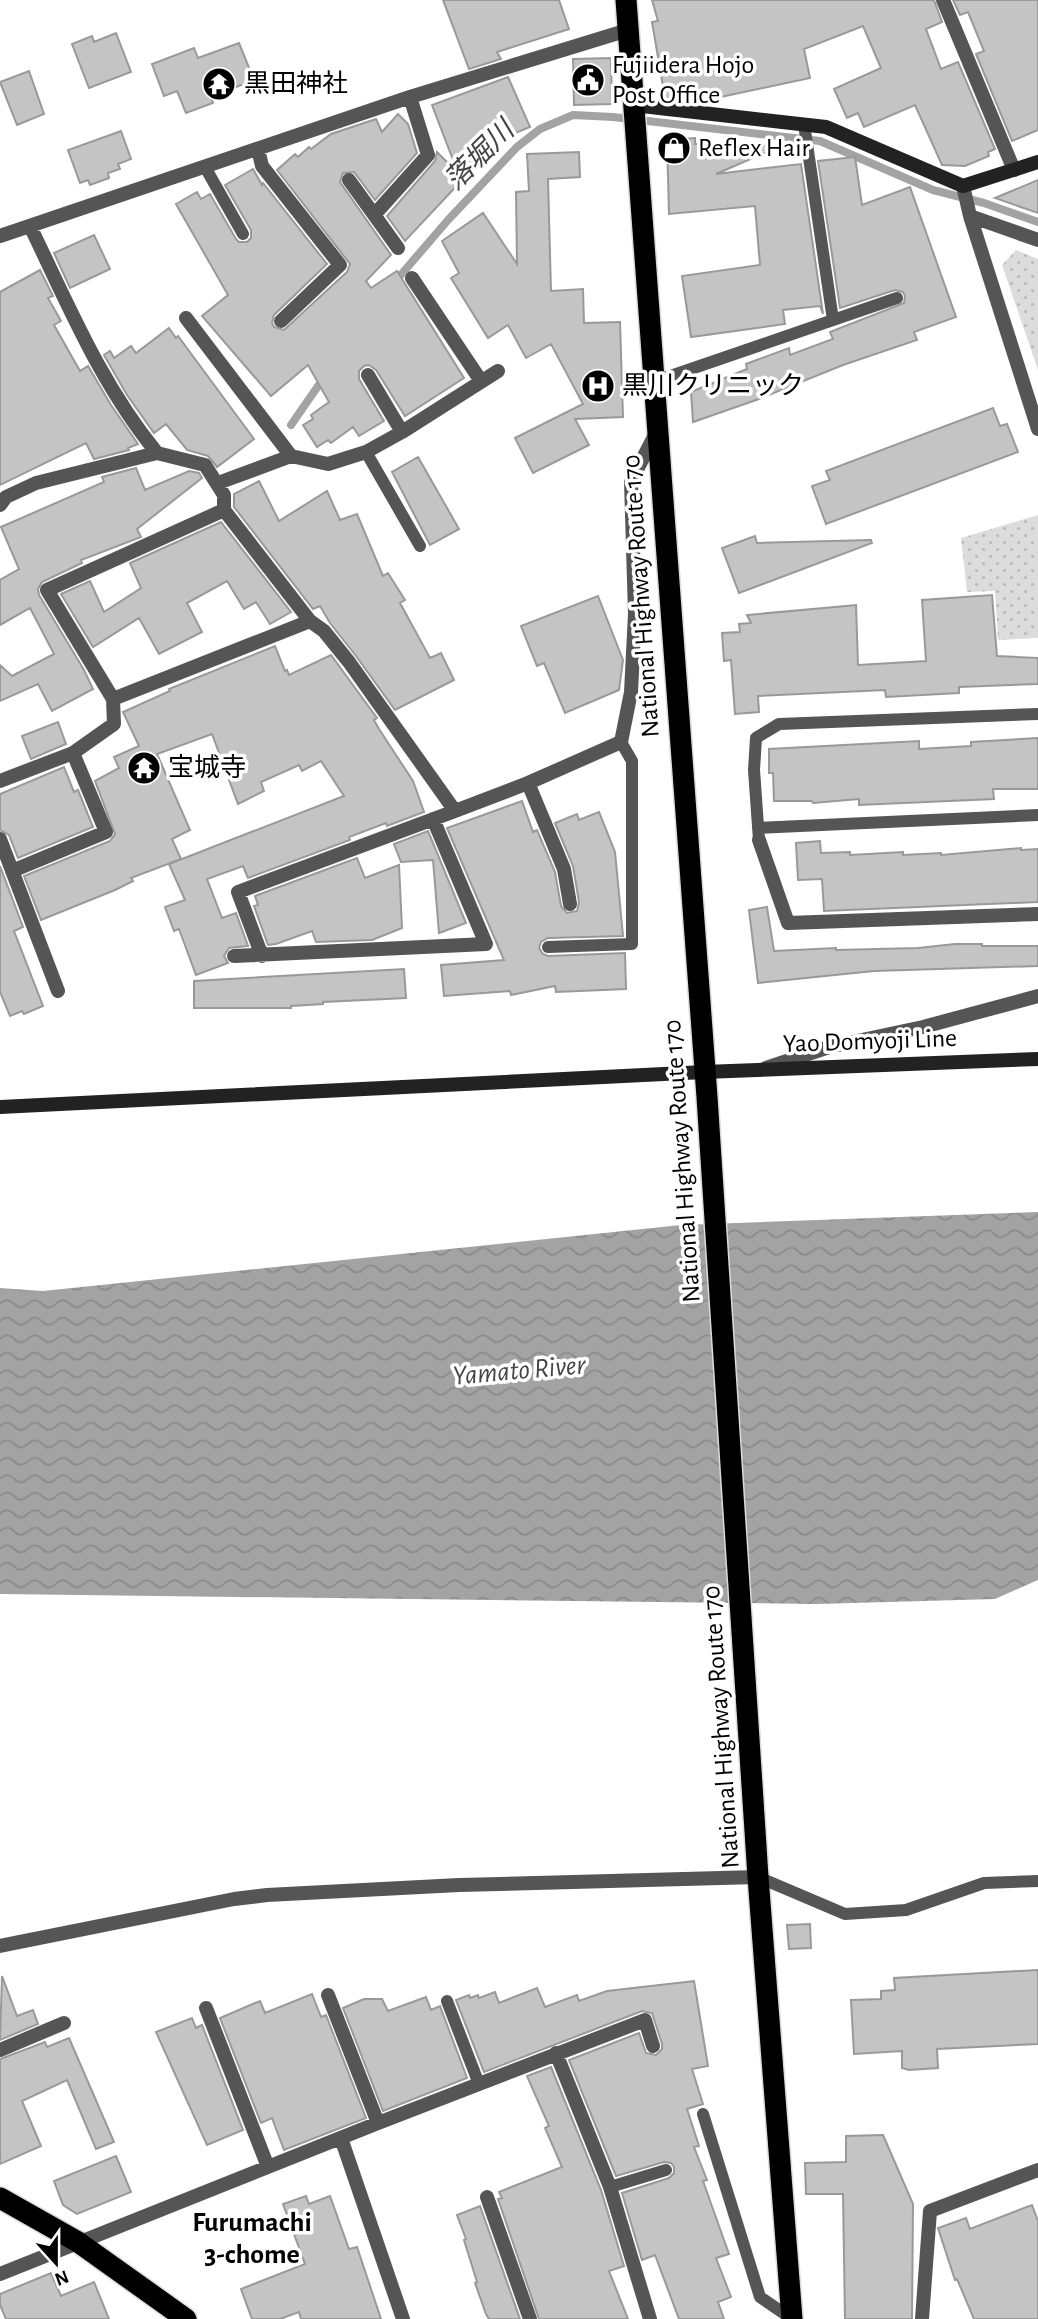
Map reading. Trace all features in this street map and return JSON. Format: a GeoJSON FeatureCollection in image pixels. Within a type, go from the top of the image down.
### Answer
{"type":"FeatureCollection","features":[{"type":"Feature","properties":{"kind":"highway","name":"National Highway Route 170"},"geometry":{"type":"LineString","coordinates":[[626,0],[707,1097],[758,1877],[792,2319]]}},
{"type":"Feature","properties":{"kind":"highway"},"geometry":{"type":"LineString","coordinates":[[0,2198],[78,2242],[187,2319]]}},
{"type":"Feature","properties":{"kind":"street"},"geometry":{"type":"LineString","coordinates":[[943,0],[1014,170]]}},
{"type":"Feature","properties":{"kind":"street"},"geometry":{"type":"LineString","coordinates":[[0,236],[410,97],[628,30]]}},
{"type":"Feature","properties":{"kind":"street"},"geometry":{"type":"LineString","coordinates":[[375,214],[428,155],[410,97]]}},
{"type":"Feature","properties":{"kind":"street"},"geometry":{"type":"LineString","coordinates":[[634,116],[805,129],[826,127],[1038,240]]}},
{"type":"Feature","properties":{"kind":"street"},"geometry":{"type":"LineString","coordinates":[[258,149],[262,166],[340,265],[281,321]]}},
{"type":"Feature","properties":{"kind":"street"},"geometry":{"type":"LineString","coordinates":[[967,202],[1014,170],[1038,162]]}},
{"type":"Feature","properties":{"kind":"street"},"geometry":{"type":"LineString","coordinates":[[349,180],[398,248]]}},
{"type":"Feature","properties":{"kind":"street"},"geometry":{"type":"LineString","coordinates":[[967,202],[1038,429]]}},
{"type":"Feature","properties":{"kind":"street"},"geometry":{"type":"LineString","coordinates":[[30,226],[98,367],[157,453]]}},
{"type":"Feature","properties":{"kind":"street"},"geometry":{"type":"LineString","coordinates":[[412,278],[481,381]]}},
{"type":"Feature","properties":{"kind":"street"},"geometry":{"type":"LineString","coordinates":[[186,318],[291,456]]}},
{"type":"Feature","properties":{"kind":"street"},"geometry":{"type":"LineString","coordinates":[[218,483],[291,456],[328,464],[366,452],[498,370]]}},
{"type":"Feature","properties":{"kind":"street"},"geometry":{"type":"LineString","coordinates":[[368,375],[402,432]]}},
{"type":"Feature","properties":{"kind":"street"},"geometry":{"type":"LineString","coordinates":[[261,956],[238,892],[528,783],[621,742],[631,692],[635,614],[631,481],[656,433]]}},
{"type":"Feature","properties":{"kind":"street"},"geometry":{"type":"LineString","coordinates":[[0,505],[6,497],[36,483],[157,453],[205,465],[224,495],[224,510],[310,621],[324,631],[349,662],[455,811]]}},
{"type":"Feature","properties":{"kind":"street"},"geometry":{"type":"LineString","coordinates":[[0,781],[73,753],[114,724],[113,699],[47,590],[224,510]]}},
{"type":"Feature","properties":{"kind":"street"},"geometry":{"type":"LineString","coordinates":[[113,699],[310,621]]}},
{"type":"Feature","properties":{"kind":"street"},"geometry":{"type":"LineString","coordinates":[[12,871],[106,832],[73,753]]}},
{"type":"Feature","properties":{"kind":"street"},"geometry":{"type":"LineString","coordinates":[[528,783],[564,869],[570,904]]}},
{"type":"Feature","properties":{"kind":"street"},"geometry":{"type":"LineString","coordinates":[[234,956],[486,944],[433,819]]}},
{"type":"Feature","properties":{"kind":"street"},"geometry":{"type":"LineString","coordinates":[[758,834],[788,923],[1038,914]]}},
{"type":"Feature","properties":{"kind":"street"},"geometry":{"type":"LineString","coordinates":[[0,839],[58,991]]}},
{"type":"Feature","properties":{"kind":"street"},"geometry":{"type":"LineString","coordinates":[[758,1070],[829,1047],[923,1027],[1038,996]]}},
{"type":"Feature","properties":{"kind":"street","name":"Yao Domyoji Line"},"geometry":{"type":"LineString","coordinates":[[0,1107],[704,1072],[1038,1059]]}},
{"type":"Feature","properties":{"kind":"street"},"geometry":{"type":"LineString","coordinates":[[0,1946],[267,1895],[459,1885],[758,1877]]}},
{"type":"Feature","properties":{"kind":"street"},"geometry":{"type":"LineString","coordinates":[[328,1995],[378,2123]]}},
{"type":"Feature","properties":{"kind":"street"},"geometry":{"type":"LineString","coordinates":[[205,2008],[268,2167]]}},
{"type":"Feature","properties":{"kind":"street"},"geometry":{"type":"LineString","coordinates":[[0,2274],[645,2020],[653,2046]]}},
{"type":"Feature","properties":{"kind":"street"},"geometry":{"type":"LineString","coordinates":[[0,2050],[64,2023]]}},
{"type":"Feature","properties":{"kind":"street"},"geometry":{"type":"LineString","coordinates":[[556,2053],[610,2187],[650,2319]]}},
{"type":"Feature","properties":{"kind":"street"},"geometry":{"type":"LineString","coordinates":[[341,2138],[403,2319]]}},
{"type":"Feature","properties":{"kind":"street"},"geometry":{"type":"LineString","coordinates":[[922,2319],[930,2211],[1038,2170]]}},
{"type":"Feature","properties":{"kind":"street"},"geometry":{"type":"LineString","coordinates":[[487,2197],[530,2319]]}},
{"type":"Feature","properties":{"kind":"lane"},"geometry":{"type":"LineString","coordinates":[[805,129],[833,320]]}},
{"type":"Feature","properties":{"kind":"lane"},"geometry":{"type":"LineString","coordinates":[[205,167],[243,234]]}},
{"type":"Feature","properties":{"kind":"lane"},"geometry":{"type":"LineString","coordinates":[[653,382],[897,298]]}},
{"type":"Feature","properties":{"kind":"lane"},"geometry":{"type":"LineString","coordinates":[[366,452],[420,546]]}},
{"type":"Feature","properties":{"kind":"lane"},"geometry":{"type":"LineString","coordinates":[[1038,714],[779,724],[756,738],[754,770],[758,834],[1038,815]]}},
{"type":"Feature","properties":{"kind":"lane"},"geometry":{"type":"LineString","coordinates":[[548,947],[632,944],[632,761],[621,742]]}},
{"type":"Feature","properties":{"kind":"lane"},"geometry":{"type":"LineString","coordinates":[[758,1877],[845,1914],[906,1910],[984,1883],[1038,1881]]}},
{"type":"Feature","properties":{"kind":"lane"},"geometry":{"type":"LineString","coordinates":[[447,2001],[479,2084]]}},
{"type":"Feature","properties":{"kind":"lane"},"geometry":{"type":"LineString","coordinates":[[703,2114],[760,2297],[792,2319]]}},
{"type":"Feature","properties":{"kind":"lane"},"geometry":{"type":"LineString","coordinates":[[610,2187],[666,2170]]}},
{"type":"Feature","properties":{"kind":"shaded area"},"geometry":{"type":"Polygon","coordinates":[[[1016,250],[1038,259],[1038,370],[1002,265],[1016,250]]]}},
{"type":"Feature","properties":{"kind":"shaded area"},"geometry":{"type":"Polygon","coordinates":[[[1038,515],[1038,638],[998,640],[995,591],[967,592],[961,538],[1038,515]]]}},
{"type":"Feature","properties":{"kind":"water","name":"Yamato River"},"geometry":{"type":"Polygon","coordinates":[[[1038,1212],[1038,1580],[995,1599],[816,1604],[0,1594],[0,1288],[43,1291],[681,1225],[1038,1212]]]}},
{"type":"Feature","properties":{"kind":"building"},"geometry":{"type":"Polygon","coordinates":[[[443,0],[559,0],[569,29],[497,52],[501,59],[469,69],[443,0]]]}},
{"type":"Feature","properties":{"kind":"building"},"geometry":{"type":"Polygon","coordinates":[[[652,0],[934,0],[942,22],[926,29],[941,69],[958,62],[995,149],[988,152],[989,156],[965,166],[942,165],[915,105],[864,127],[858,113],[847,118],[834,89],[881,68],[863,26],[804,49],[810,78],[711,99],[710,92],[683,99],[665,98],[652,22],[658,21],[652,0]]]}},
{"type":"Feature","properties":{"kind":"building"},"geometry":{"type":"Polygon","coordinates":[[[953,0],[1038,0],[1038,130],[1012,141],[976,54],[984,51],[968,12],[960,15],[953,0]]]}},
{"type":"Feature","properties":{"kind":"building"},"geometry":{"type":"Polygon","coordinates":[[[116,33],[131,72],[89,88],[72,44],[92,36],[94,42],[116,33]]]}},
{"type":"Feature","properties":{"kind":"building"},"geometry":{"type":"Polygon","coordinates":[[[239,43],[254,80],[211,97],[213,103],[186,113],[177,91],[164,96],[152,64],[194,48],[198,58],[239,43]]]}},
{"type":"Feature","properties":{"kind":"building"},"geometry":{"type":"Polygon","coordinates":[[[611,58],[612,104],[574,105],[573,59],[611,58]]]}},
{"type":"Feature","properties":{"kind":"building"},"geometry":{"type":"Polygon","coordinates":[[[29,71],[44,114],[17,125],[0,82],[29,71]]]}},
{"type":"Feature","properties":{"kind":"building"},"geometry":{"type":"Polygon","coordinates":[[[508,77],[530,127],[491,143],[464,178],[405,241],[387,216],[435,161],[437,152],[458,173],[432,105],[508,77]]]}},
{"type":"Feature","properties":{"kind":"building"},"geometry":{"type":"Polygon","coordinates":[[[398,114],[408,124],[417,153],[375,200],[354,172],[343,173],[340,182],[391,255],[366,281],[371,288],[397,271],[464,378],[405,416],[376,370],[369,365],[364,366],[359,371],[359,379],[384,421],[359,436],[353,427],[331,443],[328,440],[317,447],[303,425],[313,419],[311,415],[329,402],[308,365],[271,396],[202,316],[228,295],[176,204],[197,192],[201,199],[210,194],[236,239],[239,242],[247,242],[251,238],[251,230],[225,185],[253,169],[262,185],[263,183],[327,264],[274,315],[274,327],[284,330],[347,272],[350,264],[277,170],[295,154],[298,157],[331,134],[376,119],[382,132],[398,114]]]}},
{"type":"Feature","properties":{"kind":"building"},"geometry":{"type":"Polygon","coordinates":[[[121,131],[131,159],[118,164],[120,169],[108,173],[109,178],[90,185],[88,180],[80,183],[68,150],[121,131]]]}},
{"type":"Feature","properties":{"kind":"building"},"geometry":{"type":"Polygon","coordinates":[[[695,138],[695,144],[778,145],[716,174],[801,164],[823,314],[820,306],[783,310],[785,324],[691,337],[682,276],[760,265],[755,206],[669,214],[667,140],[695,138]]]}},
{"type":"Feature","properties":{"kind":"building"},"geometry":{"type":"Polygon","coordinates":[[[579,152],[580,177],[548,179],[551,291],[583,289],[584,323],[620,322],[623,417],[575,419],[589,445],[533,473],[515,438],[583,404],[551,344],[526,358],[508,325],[488,338],[451,278],[459,273],[442,241],[483,213],[517,264],[516,192],[529,191],[527,154],[579,152]]]}},
{"type":"Feature","properties":{"kind":"building"},"geometry":{"type":"Polygon","coordinates":[[[855,157],[862,205],[910,187],[956,317],[914,332],[917,340],[693,422],[691,392],[747,369],[746,364],[789,348],[790,355],[833,339],[830,332],[904,303],[903,292],[895,290],[840,308],[818,161],[855,157]]]}},
{"type":"Feature","properties":{"kind":"building"},"geometry":{"type":"Polygon","coordinates":[[[1038,180],[1038,213],[995,198],[1038,180]]]}},
{"type":"Feature","properties":{"kind":"building"},"geometry":{"type":"Polygon","coordinates":[[[94,235],[110,269],[70,288],[54,253],[94,235]]]}},
{"type":"Feature","properties":{"kind":"building"},"geometry":{"type":"Polygon","coordinates":[[[40,270],[53,296],[48,298],[61,321],[54,325],[80,371],[88,366],[138,444],[128,448],[129,450],[94,459],[86,443],[0,485],[0,292],[40,270]]]}},
{"type":"Feature","properties":{"kind":"building"},"geometry":{"type":"Polygon","coordinates":[[[169,328],[176,338],[178,336],[254,439],[217,467],[208,456],[187,450],[166,424],[154,433],[127,395],[104,355],[110,351],[114,358],[131,346],[136,353],[169,328]]]}},
{"type":"Feature","properties":{"kind":"building"},"geometry":{"type":"Polygon","coordinates":[[[993,408],[1000,426],[1007,424],[1018,452],[826,524],[812,486],[830,480],[826,471],[993,408]]]}},
{"type":"Feature","properties":{"kind":"building"},"geometry":{"type":"Polygon","coordinates":[[[418,457],[459,529],[430,545],[392,472],[418,457]]]}},
{"type":"Feature","properties":{"kind":"building"},"geometry":{"type":"Polygon","coordinates":[[[136,468],[145,490],[189,471],[199,473],[202,478],[137,529],[141,537],[81,560],[82,563],[42,582],[38,589],[93,689],[52,711],[38,684],[0,701],[0,665],[12,676],[54,654],[30,608],[0,625],[0,580],[19,569],[1,527],[104,482],[102,477],[136,468]]]}},
{"type":"Feature","properties":{"kind":"building"},"geometry":{"type":"Polygon","coordinates":[[[259,481],[279,521],[327,491],[340,520],[357,514],[383,576],[388,573],[405,600],[400,603],[430,658],[441,653],[454,680],[395,710],[320,606],[313,609],[234,507],[234,494],[259,481]]]}},
{"type":"Feature","properties":{"kind":"building"},"geometry":{"type":"Polygon","coordinates":[[[221,522],[291,612],[270,624],[256,602],[244,609],[227,581],[187,603],[202,632],[159,654],[139,618],[93,647],[61,594],[90,581],[104,612],[141,588],[130,563],[221,522]]]}},
{"type":"Feature","properties":{"kind":"building"},"geometry":{"type":"Polygon","coordinates":[[[755,536],[757,543],[871,540],[872,543],[739,593],[722,548],[755,536]]]}},
{"type":"Feature","properties":{"kind":"building"},"geometry":{"type":"Polygon","coordinates":[[[992,595],[997,656],[1038,658],[1038,684],[959,687],[959,693],[886,697],[885,690],[758,696],[759,712],[735,714],[731,660],[724,661],[722,633],[740,632],[739,624],[751,623],[747,615],[856,605],[858,665],[926,661],[922,600],[992,595]]]}},
{"type":"Feature","properties":{"kind":"building"},"geometry":{"type":"Polygon","coordinates":[[[598,596],[623,660],[619,690],[565,713],[544,663],[537,666],[521,626],[598,596]]]}},
{"type":"Feature","properties":{"kind":"building"},"geometry":{"type":"Polygon","coordinates":[[[275,646],[289,675],[331,655],[377,718],[374,720],[379,729],[413,781],[424,812],[387,826],[386,823],[349,837],[350,840],[248,878],[243,866],[207,879],[222,918],[236,913],[248,946],[229,948],[224,956],[228,963],[196,975],[179,929],[174,931],[165,907],[185,900],[169,864],[344,796],[321,761],[302,771],[299,765],[261,782],[264,791],[238,804],[212,734],[157,754],[190,830],[172,839],[181,859],[131,878],[133,881],[115,890],[41,920],[24,876],[110,841],[115,834],[95,781],[119,768],[114,757],[139,746],[123,712],[170,691],[169,689],[275,646]]]}},
{"type":"Feature","properties":{"kind":"building"},"geometry":{"type":"Polygon","coordinates":[[[58,722],[66,744],[31,759],[22,736],[58,722]]]}},
{"type":"Feature","properties":{"kind":"building"},"geometry":{"type":"Polygon","coordinates":[[[1038,738],[1038,789],[993,789],[994,799],[859,805],[859,799],[813,803],[774,801],[773,773],[769,773],[769,749],[919,741],[919,749],[971,746],[971,742],[1038,738]]]}},
{"type":"Feature","properties":{"kind":"building"},"geometry":{"type":"Polygon","coordinates":[[[64,767],[74,792],[78,790],[93,827],[18,858],[9,835],[0,830],[0,794],[64,767]]]}},
{"type":"Feature","properties":{"kind":"building"},"geometry":{"type":"Polygon","coordinates":[[[522,801],[533,832],[537,830],[555,872],[561,906],[567,913],[577,911],[579,902],[573,866],[555,823],[577,814],[579,820],[599,812],[615,852],[623,936],[548,938],[541,942],[539,948],[548,956],[625,953],[626,989],[556,992],[555,986],[511,995],[510,991],[444,996],[441,965],[504,960],[447,828],[522,801]]]}},
{"type":"Feature","properties":{"kind":"building"},"geometry":{"type":"Polygon","coordinates":[[[428,831],[466,923],[439,933],[433,860],[401,862],[394,844],[428,831]]]}},
{"type":"Feature","properties":{"kind":"building"},"geometry":{"type":"Polygon","coordinates":[[[820,841],[821,853],[850,852],[850,855],[903,852],[903,855],[941,855],[1038,849],[1038,902],[824,911],[822,879],[798,880],[796,843],[820,841]]]}},
{"type":"Feature","properties":{"kind":"building"},"geometry":{"type":"Polygon","coordinates":[[[357,858],[365,878],[399,865],[402,928],[372,940],[316,942],[312,931],[268,945],[254,906],[258,905],[255,896],[357,858]]]}},
{"type":"Feature","properties":{"kind":"building"},"geometry":{"type":"Polygon","coordinates":[[[0,866],[23,927],[14,931],[43,1006],[24,1014],[22,1011],[10,1016],[0,992],[0,866]]]}},
{"type":"Feature","properties":{"kind":"building"},"geometry":{"type":"Polygon","coordinates":[[[767,907],[774,951],[918,948],[955,944],[1038,946],[1038,966],[874,971],[758,983],[749,910],[767,907]]]}},
{"type":"Feature","properties":{"kind":"building"},"geometry":{"type":"Polygon","coordinates":[[[404,969],[406,998],[323,1002],[291,1008],[194,1008],[194,981],[404,969]]]}},
{"type":"Feature","properties":{"kind":"building"},"geometry":{"type":"Polygon","coordinates":[[[810,1924],[811,1948],[789,1949],[787,1925],[810,1924]]]}},
{"type":"Feature","properties":{"kind":"building"},"geometry":{"type":"Polygon","coordinates":[[[1038,1970],[1038,2044],[937,2049],[938,2068],[909,2070],[902,2068],[902,2051],[854,2054],[851,2000],[881,1999],[881,1991],[895,1990],[894,1978],[1038,1970]]]}},
{"type":"Feature","properties":{"kind":"building"},"geometry":{"type":"Polygon","coordinates":[[[2,1976],[17,2016],[33,2010],[38,2024],[0,2040],[2,1976]]]}},
{"type":"Feature","properties":{"kind":"building"},"geometry":{"type":"Polygon","coordinates":[[[694,1981],[708,2066],[692,2069],[703,2104],[687,2109],[699,2146],[694,2147],[707,2180],[703,2181],[729,2254],[716,2258],[731,2297],[718,2302],[724,2319],[679,2319],[655,2255],[642,2260],[622,2193],[669,2178],[674,2173],[674,2167],[671,2163],[664,2162],[616,2176],[569,2060],[639,2033],[646,2053],[656,2055],[662,2049],[662,2044],[652,2013],[642,2011],[484,2072],[456,2000],[469,1995],[470,1998],[478,1995],[479,1998],[495,1992],[499,2003],[537,1988],[545,2007],[577,1995],[579,2001],[607,1991],[694,1981]]]}},
{"type":"Feature","properties":{"kind":"building"},"geometry":{"type":"Polygon","coordinates":[[[312,1994],[321,2017],[326,2015],[366,2118],[284,2150],[272,2118],[261,2123],[220,2018],[260,2001],[265,2013],[312,1994]]]}},
{"type":"Feature","properties":{"kind":"building"},"geometry":{"type":"Polygon","coordinates":[[[426,1997],[431,2010],[440,2006],[467,2078],[383,2111],[343,2008],[364,1999],[382,1999],[388,2011],[426,1997]]]}},
{"type":"Feature","properties":{"kind":"building"},"geometry":{"type":"Polygon","coordinates":[[[192,2018],[196,2028],[202,2025],[243,2130],[207,2145],[156,2032],[192,2018]]]}},
{"type":"Feature","properties":{"kind":"building"},"geometry":{"type":"Polygon","coordinates":[[[69,2038],[114,2142],[96,2149],[67,2080],[22,2101],[41,2146],[0,2164],[0,2059],[45,2042],[47,2047],[69,2038]]]}},
{"type":"Feature","properties":{"kind":"building"},"geometry":{"type":"Polygon","coordinates":[[[551,2067],[601,2190],[624,2266],[609,2271],[628,2319],[539,2319],[498,2199],[502,2198],[499,2192],[562,2167],[545,2128],[549,2126],[527,2076],[551,2067]]]}},
{"type":"Feature","properties":{"kind":"building"},"geometry":{"type":"Polygon","coordinates":[[[883,2135],[913,2204],[912,2319],[845,2319],[843,2194],[806,2194],[805,2163],[846,2162],[846,2136],[883,2135]]]}},
{"type":"Feature","properties":{"kind":"building"},"geometry":{"type":"Polygon","coordinates":[[[116,2156],[131,2192],[77,2214],[63,2205],[54,2181],[116,2156]]]}},
{"type":"Feature","properties":{"kind":"building"},"geometry":{"type":"Polygon","coordinates":[[[306,2196],[309,2204],[330,2196],[349,2249],[357,2247],[381,2319],[301,2319],[299,2312],[280,2319],[252,2319],[241,2289],[305,2264],[283,2204],[306,2196]]]}},
{"type":"Feature","properties":{"kind":"building"},"geometry":{"type":"Polygon","coordinates":[[[1032,2205],[1038,2221],[1038,2319],[974,2319],[957,2279],[955,2280],[938,2228],[966,2218],[970,2229],[1032,2205]]]}},
{"type":"Feature","properties":{"kind":"building"},"geometry":{"type":"Polygon","coordinates":[[[480,2206],[520,2319],[489,2319],[475,2283],[477,2282],[464,2240],[466,2239],[457,2215],[480,2206]]]}},
{"type":"Feature","properties":{"kind":"building"},"geometry":{"type":"Polygon","coordinates":[[[51,2273],[61,2296],[94,2282],[109,2319],[6,2319],[0,2305],[0,2294],[51,2273]]]}},
{"type":"Feature","properties":{"kind":"waterway","name":"落堀川"},"geometry":{"type":"LineString","coordinates":[[393,284],[448,220],[517,147],[540,129],[573,115],[613,117],[820,141],[933,190],[984,203],[1038,222]]}},
{"type":"Feature","properties":{"kind":"waterway","name":"落堀川"},"geometry":{"type":"LineString","coordinates":[[291,425],[325,376]]}},
{"type":"Feature","properties":{"kind":"place","name":"Fujiidera Hojo Post Office"},"geometry":{"type":"Point","coordinates":[588,80]}},
{"type":"Feature","properties":{"kind":"place","name":"黒田神社"},"geometry":{"type":"Point","coordinates":[219,84]}},
{"type":"Feature","properties":{"kind":"place","name":"Reflex Hair"},"geometry":{"type":"Point","coordinates":[674,148]}},
{"type":"Feature","properties":{"kind":"place","name":"黒川クリニック"},"geometry":{"type":"Point","coordinates":[598,386]}},
{"type":"Feature","properties":{"kind":"place","name":"宝城寺"},"geometry":{"type":"Point","coordinates":[144,768]}},
{"type":"Feature","properties":{"kind":"district","name":"Furumachi 3-chome"},"geometry":{"type":"Point","coordinates":[252,2239]}}]}
